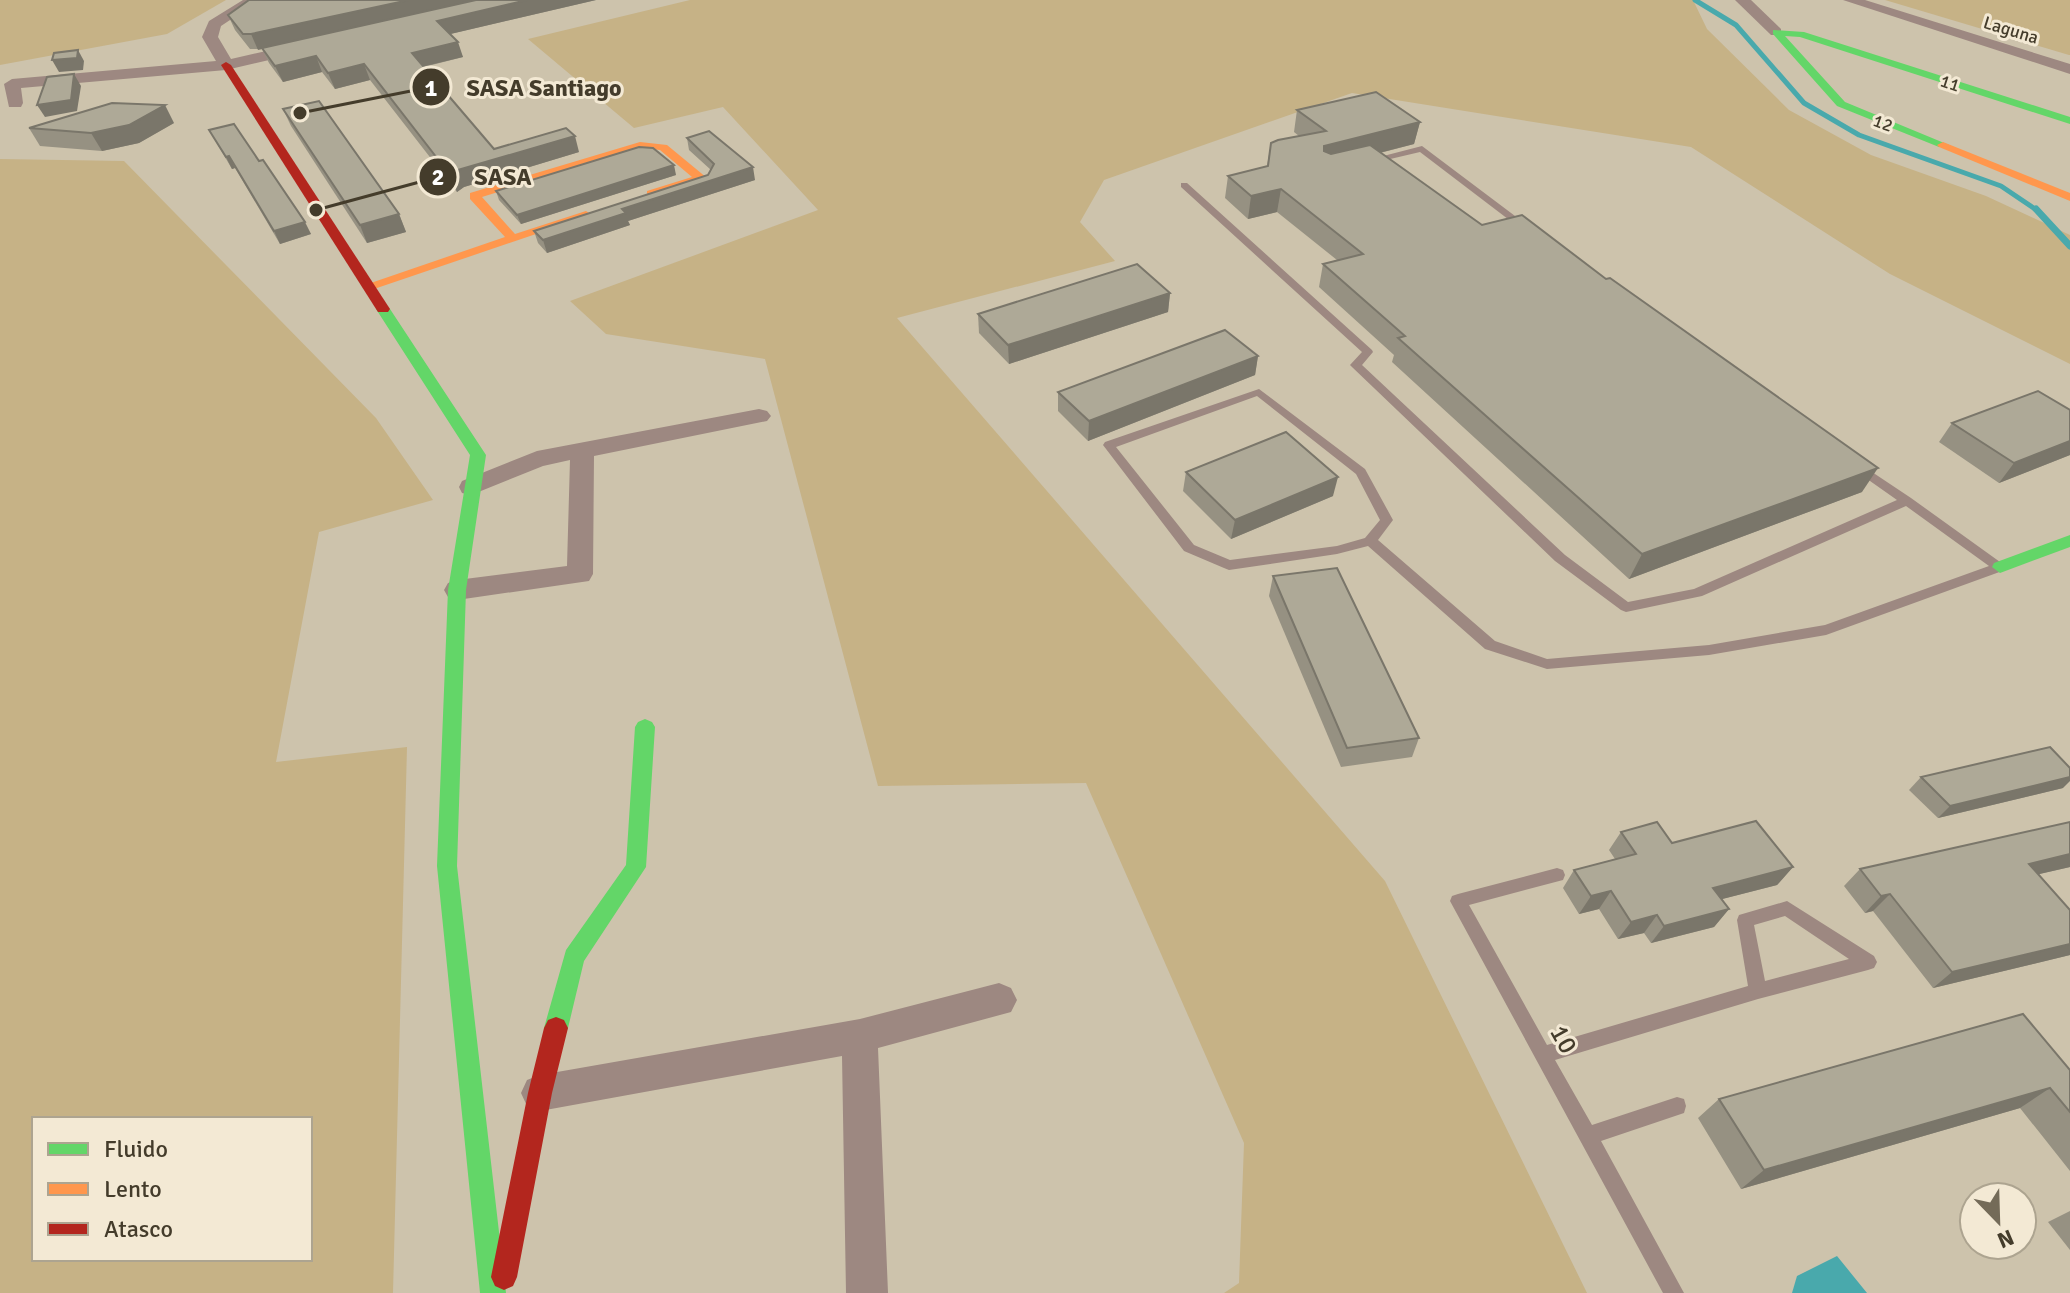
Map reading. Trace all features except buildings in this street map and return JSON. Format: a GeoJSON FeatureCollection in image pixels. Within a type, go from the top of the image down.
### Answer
{"type":"FeatureCollection","features":[{"type":"Feature","properties":{"kind":"street"},"geometry":{"type":"LineString","coordinates":[[253,0],[214,24],[210,37],[311,202],[478,455],[457,590],[447,866],[493,1293]]}},
{"type":"Feature","properties":{"kind":"street"},"geometry":{"type":"LineString","coordinates":[[1742,0],[1776,32]]}},
{"type":"Feature","properties":{"kind":"street","name":"Laguna"},"geometry":{"type":"LineString","coordinates":[[1850,0],[2070,69]]}},
{"type":"Feature","properties":{"kind":"street","name":"11"},"geometry":{"type":"LineString","coordinates":[[1776,32],[1801,34],[2070,121]]}},
{"type":"Feature","properties":{"kind":"street","name":"12"},"geometry":{"type":"LineString","coordinates":[[1776,32],[1804,59],[1813,76],[1841,104],[2070,197]]}},
{"type":"Feature","properties":{"kind":"street"},"geometry":{"type":"LineString","coordinates":[[15,103],[12,84],[226,65],[319,44]]}},
{"type":"Feature","properties":{"kind":"street"},"geometry":{"type":"LineString","coordinates":[[513,239],[474,196],[640,145],[663,147],[701,178],[628,201]]}},
{"type":"Feature","properties":{"kind":"street"},"geometry":{"type":"LineString","coordinates":[[369,286],[599,211]]}},
{"type":"Feature","properties":{"kind":"street"},"geometry":{"type":"LineString","coordinates":[[471,487],[537,459],[759,416]]}},
{"type":"Feature","properties":{"kind":"street"},"geometry":{"type":"LineString","coordinates":[[457,590],[580,574],[582,450]]}},
{"type":"Feature","properties":{"kind":"street"},"geometry":{"type":"LineString","coordinates":[[2000,567],[2070,541]]}},
{"type":"Feature","properties":{"kind":"street"},"geometry":{"type":"LineString","coordinates":[[500,1293],[540,1093],[574,957],[636,867],[645,727]]}},
{"type":"Feature","properties":{"kind":"street"},"geometry":{"type":"LineString","coordinates":[[540,1093],[860,1036],[999,1000]]}},
{"type":"Feature","properties":{"kind":"street"},"geometry":{"type":"LineString","coordinates":[[860,1036],[867,1293]]}},
{"type":"Feature","properties":{"kind":"lane"},"geometry":{"type":"LineString","coordinates":[[1353,165],[1422,149],[1541,240]]}},
{"type":"Feature","properties":{"kind":"lane"},"geometry":{"type":"LineString","coordinates":[[1184,185],[1368,352],[1356,365],[1560,558],[1626,607],[1697,593],[1907,501]]}},
{"type":"Feature","properties":{"kind":"lane"},"geometry":{"type":"LineString","coordinates":[[1259,392],[1361,472],[1387,520],[1370,541],[1337,550],[1229,565],[1189,548],[1109,445],[1259,392]]}},
{"type":"Feature","properties":{"kind":"lane"},"geometry":{"type":"LineString","coordinates":[[1843,456],[2000,567]]}},
{"type":"Feature","properties":{"kind":"lane"},"geometry":{"type":"LineString","coordinates":[[1370,541],[1490,645],[1547,664],[1709,650],[1826,630],[2000,567]]}},
{"type":"Feature","properties":{"kind":"lane","name":"10"},"geometry":{"type":"LineString","coordinates":[[1557,875],[1458,901],[1674,1293]]}},
{"type":"Feature","properties":{"kind":"lane"},"geometry":{"type":"LineString","coordinates":[[1543,1055],[1868,962],[1787,908],[1745,920],[1758,991]]}},
{"type":"Feature","properties":{"kind":"lane"},"geometry":{"type":"LineString","coordinates":[[1589,1136],[1677,1106]]}},
{"type":"Feature","properties":{"kind":"shaded area"},"geometry":{"type":"Polygon","coordinates":[[[0,0],[226,0],[167,34],[0,65],[0,0]]]}},
{"type":"Feature","properties":{"kind":"shaded area"},"geometry":{"type":"Polygon","coordinates":[[[690,0],[1693,0],[1707,29],[1789,110],[1871,155],[1986,196],[2070,235],[2070,364],[1890,274],[1691,147],[1352,93],[1104,180],[1080,222],[1115,261],[897,318],[1385,881],[1587,1293],[1224,1293],[1239,1283],[1244,1143],[1086,783],[878,786],[765,359],[606,334],[570,301],[818,210],[723,107],[634,128],[528,39],[690,0]]]}},
{"type":"Feature","properties":{"kind":"shaded area"},"geometry":{"type":"Polygon","coordinates":[[[1885,0],[2070,0],[2070,55],[2069,55],[1885,0]]]}},
{"type":"Feature","properties":{"kind":"shaded area"},"geometry":{"type":"Polygon","coordinates":[[[0,159],[124,161],[376,418],[433,500],[319,532],[276,762],[407,747],[393,1293],[0,1293],[0,159]]]}},
{"type":"Feature","properties":{"kind":"water"},"geometry":{"type":"Polygon","coordinates":[[[1837,1256],[1867,1293],[1792,1293],[1797,1276],[1837,1256]]]}},
{"type":"Feature","properties":{"kind":"waterway"},"geometry":{"type":"LineString","coordinates":[[1695,0],[1736,25],[1804,103],[1859,135],[2001,186],[2038,211]]}},
{"type":"Feature","properties":{"kind":"waterway"},"geometry":{"type":"LineString","coordinates":[[2038,211],[2070,246]]}},
{"type":"Feature","properties":{"kind":"traffic: fast"},"geometry":{"type":"LineString","coordinates":[[1943,145],[1841,104],[1776,32],[1801,34],[2070,121]]}},
{"type":"Feature","properties":{"kind":"traffic: fast"},"geometry":{"type":"LineString","coordinates":[[383,309],[478,455],[457,590],[447,866],[493,1293]]}},
{"type":"Feature","properties":{"kind":"traffic: fast"},"geometry":{"type":"LineString","coordinates":[[2000,567],[2070,541]]}},
{"type":"Feature","properties":{"kind":"traffic: fast"},"geometry":{"type":"LineString","coordinates":[[556,1028],[574,957],[636,867],[645,727]]}},
{"type":"Feature","properties":{"kind":"traffic: slow"},"geometry":{"type":"LineString","coordinates":[[513,239],[474,196],[640,145],[663,147],[701,178],[651,194]]}},
{"type":"Feature","properties":{"kind":"traffic: slow"},"geometry":{"type":"LineString","coordinates":[[1943,145],[2070,197]]}},
{"type":"Feature","properties":{"kind":"traffic: slow"},"geometry":{"type":"LineString","coordinates":[[369,286],[586,215]]}},
{"type":"Feature","properties":{"kind":"traffic: jam"},"geometry":{"type":"LineString","coordinates":[[226,65],[383,309]]}},
{"type":"Feature","properties":{"kind":"traffic: jam"},"geometry":{"type":"LineString","coordinates":[[504,1277],[556,1028]]}},
{"type":"Feature","properties":{"kind":"place","name":"SASA Santiago"},"geometry":{"type":"Point","coordinates":[300,113]}},
{"type":"Feature","properties":{"kind":"place","name":"SASA"},"geometry":{"type":"Point","coordinates":[316,210]}}]}
